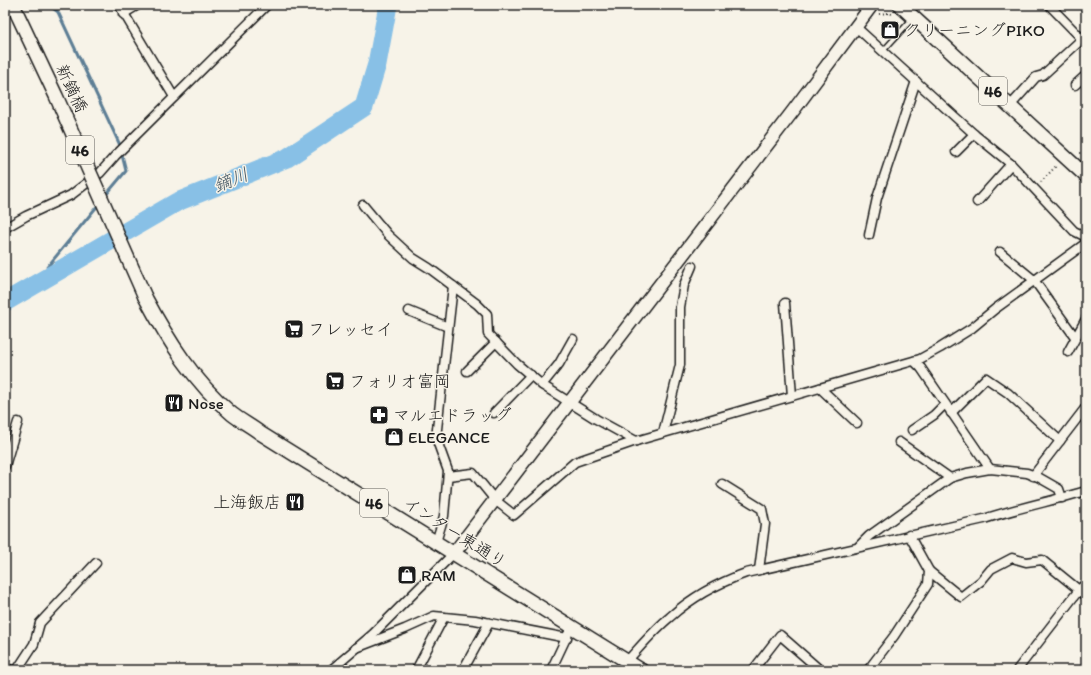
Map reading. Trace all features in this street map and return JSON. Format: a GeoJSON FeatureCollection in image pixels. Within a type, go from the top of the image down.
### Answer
{"type":"FeatureCollection","features":[{"type":"Feature","properties":{"kind":"main road","name":"新鏑橋"},"geometry":{"type":"LineString","coordinates":[[13,5],[56,96],[145,297]]}},
{"type":"Feature","properties":{"kind":"main road","name":"46"},"geometry":{"type":"LineString","coordinates":[[900,5],[1086,176]]}},
{"type":"Feature","properties":{"kind":"main road","name":"インター東通り"},"geometry":{"type":"LineString","coordinates":[[145,297],[163,331],[184,362],[209,391],[233,414],[641,670]]}},
{"type":"Feature","properties":{"kind":"street"},"geometry":{"type":"LineString","coordinates":[[118,5],[174,98]]}},
{"type":"Feature","properties":{"kind":"street"},"geometry":{"type":"LineString","coordinates":[[123,14],[138,5]]}},
{"type":"Feature","properties":{"kind":"street"},"geometry":{"type":"LineString","coordinates":[[5,228],[26,216],[71,195],[100,173],[115,156],[267,5]]}},
{"type":"Feature","properties":{"kind":"street"},"geometry":{"type":"LineString","coordinates":[[331,670],[372,634],[454,553],[872,5]]}},
{"type":"Feature","properties":{"kind":"street"},"geometry":{"type":"LineString","coordinates":[[1010,106],[1036,77],[1043,75],[1084,41],[1049,5]]}},
{"type":"Feature","properties":{"kind":"street"},"geometry":{"type":"LineString","coordinates":[[856,27],[974,134],[1011,164],[1074,231],[1086,237]]}},
{"type":"Feature","properties":{"kind":"street"},"geometry":{"type":"LineString","coordinates":[[1075,85],[1086,75]]}},
{"type":"Feature","properties":{"kind":"street"},"geometry":{"type":"LineString","coordinates":[[869,235],[879,190],[916,82]]}},
{"type":"Feature","properties":{"kind":"street"},"geometry":{"type":"LineString","coordinates":[[956,152],[974,134]]}},
{"type":"Feature","properties":{"kind":"street"},"geometry":{"type":"LineString","coordinates":[[977,202],[1011,164]]}},
{"type":"Feature","properties":{"kind":"street"},"geometry":{"type":"LineString","coordinates":[[363,205],[388,235],[413,258],[429,268],[477,304],[487,314],[488,334],[516,364],[531,375],[542,386],[636,441]]}},
{"type":"Feature","properties":{"kind":"street"},"geometry":{"type":"LineString","coordinates":[[448,476],[473,473],[494,500],[514,515],[575,462],[636,441],[914,361],[940,348],[972,328],[995,309],[1086,243]]}},
{"type":"Feature","properties":{"kind":"street"},"geometry":{"type":"LineString","coordinates":[[1000,252],[1034,280],[1075,337]]}},
{"type":"Feature","properties":{"kind":"street"},"geometry":{"type":"LineString","coordinates":[[663,434],[680,365],[680,307],[684,285],[692,266]]}},
{"type":"Feature","properties":{"kind":"street"},"geometry":{"type":"LineString","coordinates":[[436,542],[444,516],[448,476],[448,471],[436,438],[453,286]]}},
{"type":"Feature","properties":{"kind":"street"},"geometry":{"type":"LineString","coordinates":[[785,303],[792,396]]}},
{"type":"Feature","properties":{"kind":"street"},"geometry":{"type":"LineString","coordinates":[[409,311],[448,327]]}},
{"type":"Feature","properties":{"kind":"street"},"geometry":{"type":"LineString","coordinates":[[1068,352],[1086,319]]}},
{"type":"Feature","properties":{"kind":"street"},"geometry":{"type":"LineString","coordinates":[[542,386],[559,364],[573,339]]}},
{"type":"Feature","properties":{"kind":"street"},"geometry":{"type":"LineString","coordinates":[[467,371],[496,342]]}},
{"type":"Feature","properties":{"kind":"street"},"geometry":{"type":"LineString","coordinates":[[914,361],[921,368],[990,469]]}},
{"type":"Feature","properties":{"kind":"street"},"geometry":{"type":"LineString","coordinates":[[494,413],[531,375]]}},
{"type":"Feature","properties":{"kind":"street"},"geometry":{"type":"LineString","coordinates":[[951,413],[986,378],[1008,393],[1060,441]]}},
{"type":"Feature","properties":{"kind":"street"},"geometry":{"type":"LineString","coordinates":[[820,388],[857,423]]}},
{"type":"Feature","properties":{"kind":"street"},"geometry":{"type":"LineString","coordinates":[[912,430],[934,415],[945,404]]}},
{"type":"Feature","properties":{"kind":"street"},"geometry":{"type":"LineString","coordinates":[[1033,476],[1086,407]]}},
{"type":"Feature","properties":{"kind":"street"},"geometry":{"type":"LineString","coordinates":[[5,466],[18,422]]}},
{"type":"Feature","properties":{"kind":"street"},"geometry":{"type":"LineString","coordinates":[[898,442],[950,478]]}},
{"type":"Feature","properties":{"kind":"street"},"geometry":{"type":"LineString","coordinates":[[858,547],[869,536],[950,478],[990,469],[1027,473],[1059,489],[1062,498]]}},
{"type":"Feature","properties":{"kind":"street"},"geometry":{"type":"LineString","coordinates":[[722,484],[762,509],[765,524],[760,570]]}},
{"type":"Feature","properties":{"kind":"street"},"geometry":{"type":"LineString","coordinates":[[627,661],[669,617],[695,597],[728,579],[909,535],[984,519],[1086,491]]}},
{"type":"Feature","properties":{"kind":"street"},"geometry":{"type":"LineString","coordinates":[[909,535],[929,571],[961,597],[981,581],[991,569],[1012,558],[1026,562],[1042,560],[1086,596]]}},
{"type":"Feature","properties":{"kind":"street"},"geometry":{"type":"LineString","coordinates":[[17,670],[34,644],[40,623],[96,563]]}},
{"type":"Feature","properties":{"kind":"street"},"geometry":{"type":"LineString","coordinates":[[868,670],[894,636],[928,584],[929,571]]}},
{"type":"Feature","properties":{"kind":"street"},"geometry":{"type":"LineString","coordinates":[[1017,670],[1078,590],[1086,583]]}},
{"type":"Feature","properties":{"kind":"street"},"geometry":{"type":"LineString","coordinates":[[356,648],[434,616],[489,623],[567,638]]}},
{"type":"Feature","properties":{"kind":"street"},"geometry":{"type":"LineString","coordinates":[[416,670],[444,617]]}},
{"type":"Feature","properties":{"kind":"street"},"geometry":{"type":"LineString","coordinates":[[463,670],[489,623]]}},
{"type":"Feature","properties":{"kind":"street"},"geometry":{"type":"LineString","coordinates":[[552,670],[570,629],[578,630]]}},
{"type":"Feature","properties":{"kind":"street"},"geometry":{"type":"LineString","coordinates":[[753,670],[780,635],[820,670]]}},
{"type":"Feature","properties":{"kind":"street"},"geometry":{"type":"LineString","coordinates":[[5,668],[12,670]]}},
{"type":"Feature","properties":{"kind":"lane"},"geometry":{"type":"LineString","coordinates":[[882,51],[914,18]]}},
{"type":"Feature","properties":{"kind":"path"},"geometry":{"type":"LineString","coordinates":[[1035,189],[1065,157]]}},
{"type":"Feature","properties":{"kind":"waterway"},"geometry":{"type":"LineString","coordinates":[[49,5],[58,12],[119,143],[126,171],[105,196]]}},
{"type":"Feature","properties":{"kind":"waterway","name":"鏑川"},"geometry":{"type":"LineString","coordinates":[[5,302],[177,202],[287,158],[364,107],[377,64],[388,5]]}},
{"type":"Feature","properties":{"kind":"waterway"},"geometry":{"type":"LineString","coordinates":[[30,288],[99,204]]}},
{"type":"Feature","properties":{"kind":"place","name":"クリーニングPIKO"},"geometry":{"type":"Point","coordinates":[890,30]}},
{"type":"Feature","properties":{"kind":"place","name":"フレッセイ"},"geometry":{"type":"Point","coordinates":[294,329]}},
{"type":"Feature","properties":{"kind":"place","name":"フォリオ富岡"},"geometry":{"type":"Point","coordinates":[335,381]}},
{"type":"Feature","properties":{"kind":"place","name":"Nose"},"geometry":{"type":"Point","coordinates":[174,403]}},
{"type":"Feature","properties":{"kind":"place","name":"マルエドラッグ"},"geometry":{"type":"Point","coordinates":[379,415]}},
{"type":"Feature","properties":{"kind":"place","name":"ELEGANCE"},"geometry":{"type":"Point","coordinates":[394,437]}},
{"type":"Feature","properties":{"kind":"place","name":"上海飯店"},"geometry":{"type":"Point","coordinates":[295,502]}},
{"type":"Feature","properties":{"kind":"place","name":"RAM"},"geometry":{"type":"Point","coordinates":[407,575]}}]}
